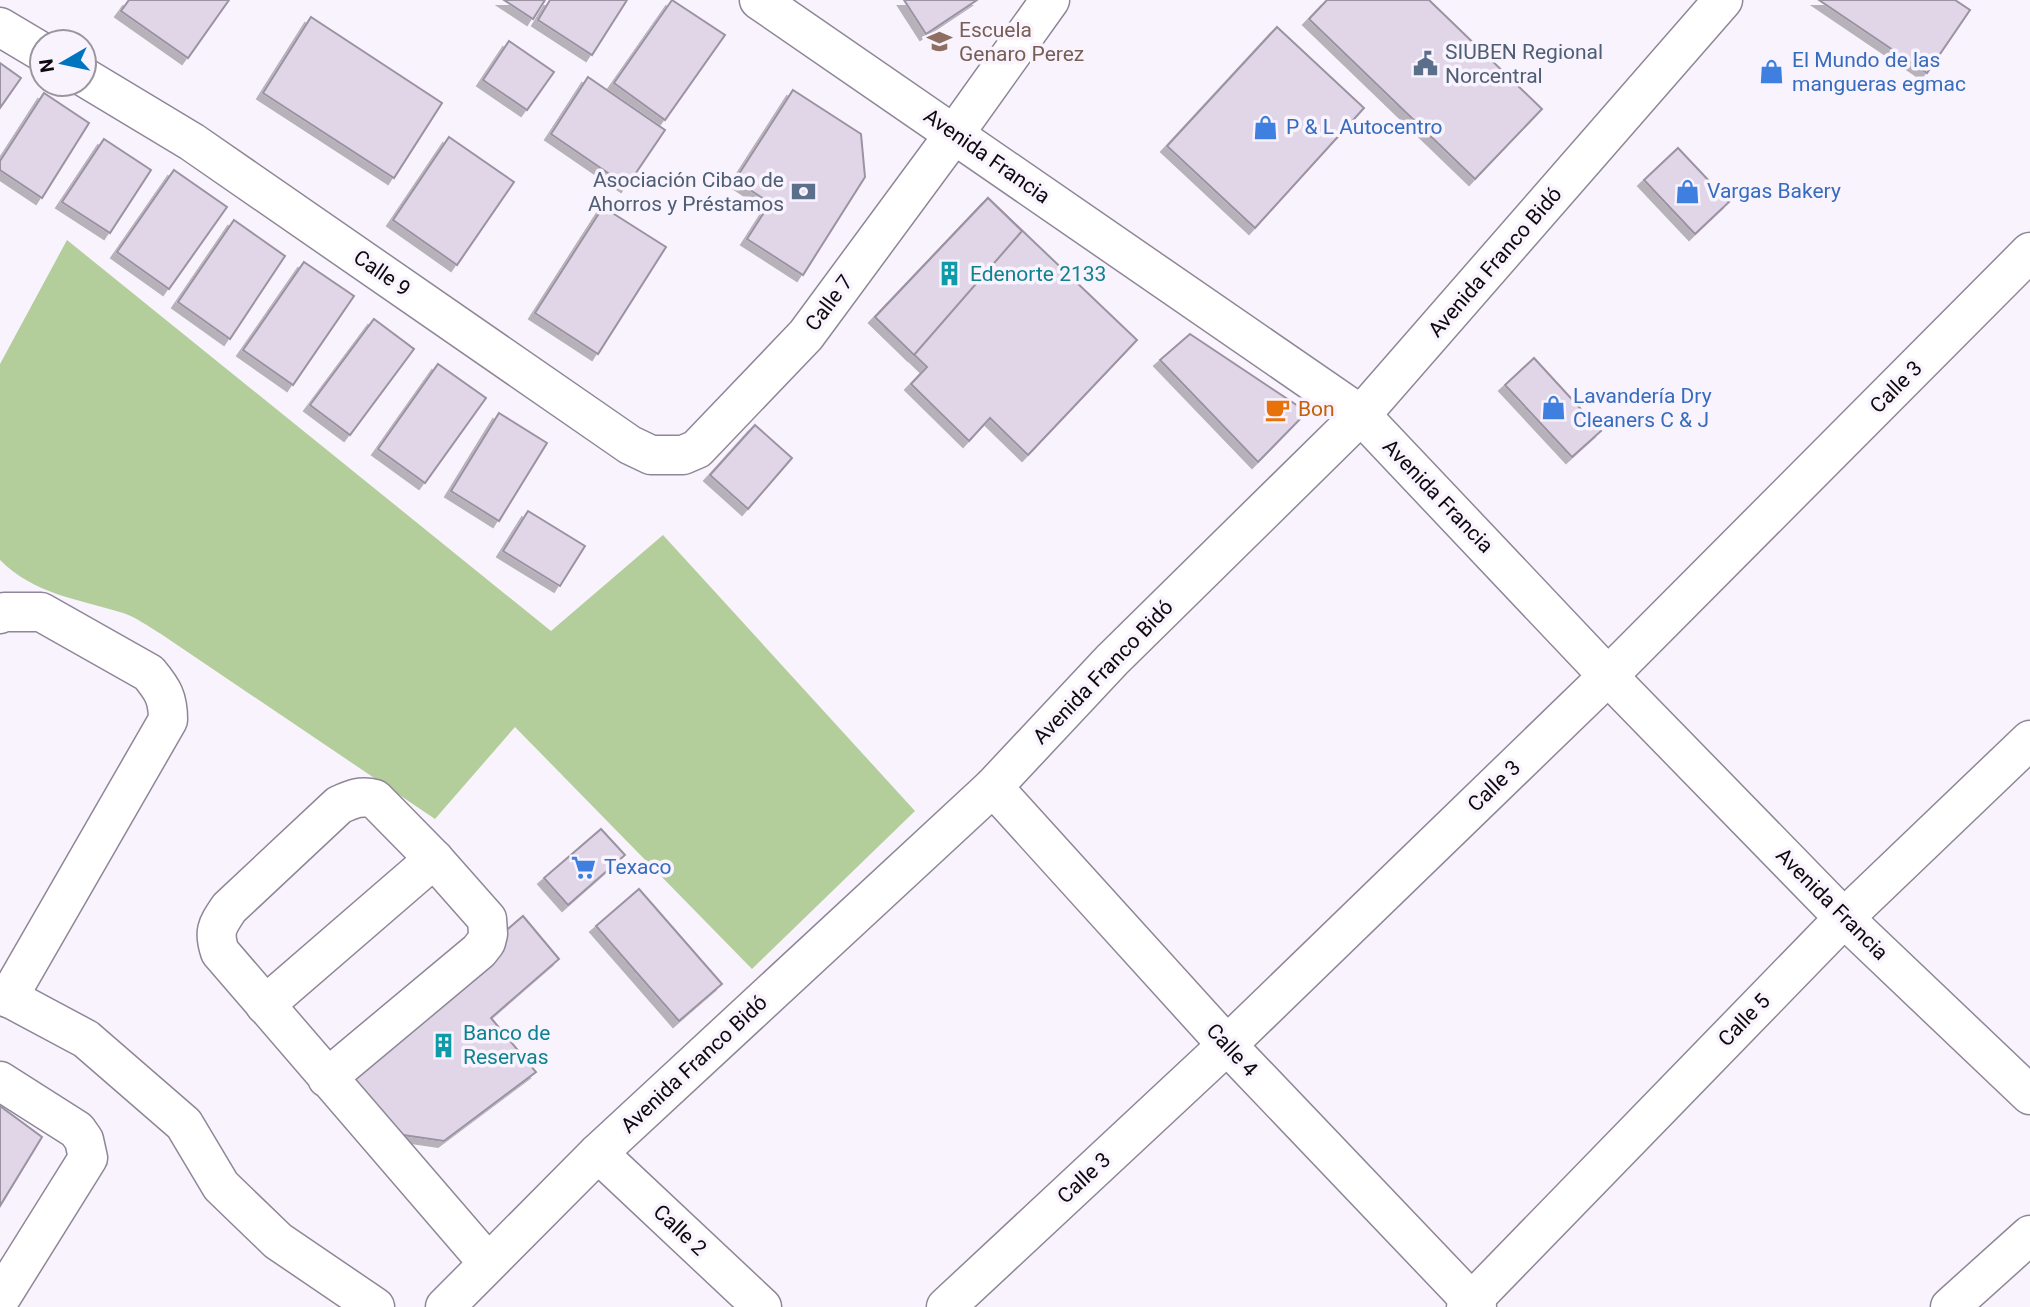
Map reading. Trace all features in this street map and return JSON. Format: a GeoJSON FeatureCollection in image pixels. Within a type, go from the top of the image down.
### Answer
{"type":"FeatureCollection","features":[{"type":"Feature","properties":{"kind":"street","name":"Avenida Francia"},"geometry":{"type":"LineString","coordinates":[[759,0],[1361,415],[1608,676],[1843,918],[2030,1096]]}},
{"type":"Feature","properties":{"kind":"street"},"geometry":{"type":"LineString","coordinates":[[955,133],[1050,0]]}},
{"type":"Feature","properties":{"kind":"street","name":"Avenida Franco Bidó"},"geometry":{"type":"LineString","coordinates":[[445,1307],[598,1153],[993,787],[1112,660],[1361,415],[1723,0]]}},
{"type":"Feature","properties":{"kind":"street"},"geometry":{"type":"LineString","coordinates":[[0,27],[28,44]]}},
{"type":"Feature","properties":{"kind":"street","name":"Calle 9"},"geometry":{"type":"LineString","coordinates":[[98,85],[192,142],[630,445],[651,455],[683,455]]}},
{"type":"Feature","properties":{"kind":"street","name":"Calle 7"},"geometry":{"type":"LineString","coordinates":[[683,455],[697,449],[806,335],[955,133]]}},
{"type":"Feature","properties":{"kind":"street","name":"Calle 3"},"geometry":{"type":"LineString","coordinates":[[946,1307],[1227,1045],[1608,676],[2030,252]]}},
{"type":"Feature","properties":{"kind":"street"},"geometry":{"type":"LineString","coordinates":[[0,614],[41,612],[149,673],[168,702],[168,720],[4,996],[86,1039],[184,1124],[222,1186],[278,1241],[375,1307]]}},
{"type":"Feature","properties":{"kind":"street","name":"Calle 5"},"geometry":{"type":"LineString","coordinates":[[1471,1305],[1843,918],[2030,740]]}},
{"type":"Feature","properties":{"kind":"street","name":"Calle 4"},"geometry":{"type":"LineString","coordinates":[[993,787],[1227,1045],[1471,1305]]}},
{"type":"Feature","properties":{"kind":"street"},"geometry":{"type":"LineString","coordinates":[[327,1077],[479,951],[488,934],[487,919],[434,859],[375,799],[366,796],[339,805],[229,908],[215,936],[220,952],[327,1077],[488,1263]]}},
{"type":"Feature","properties":{"kind":"street"},"geometry":{"type":"LineString","coordinates":[[265,1005],[434,859]]}},
{"type":"Feature","properties":{"kind":"street"},"geometry":{"type":"LineString","coordinates":[[0,1081],[77,1130],[84,1140],[88,1158],[13,1299]]}},
{"type":"Feature","properties":{"kind":"street","name":"Calle 2"},"geometry":{"type":"LineString","coordinates":[[598,1153],[762,1307]]}},
{"type":"Feature","properties":{"kind":"street"},"geometry":{"type":"LineString","coordinates":[[1950,1307],[2030,1235]]}},
{"type":"Feature","properties":{"kind":"green space"},"geometry":{"type":"Polygon","coordinates":[[[67,240],[551,631],[663,535],[915,811],[752,969],[515,727],[435,819],[138,620],[58,594],[14,572],[0,560],[0,364],[67,240]]]}},
{"type":"Feature","properties":{"kind":"building"},"geometry":{"type":"Polygon","coordinates":[[[129,0],[229,0],[188,58],[121,11],[129,0]]]}},
{"type":"Feature","properties":{"kind":"building"},"geometry":{"type":"Polygon","coordinates":[[[504,0],[545,0],[533,19],[504,0]]]}},
{"type":"Feature","properties":{"kind":"building"},"geometry":{"type":"Polygon","coordinates":[[[550,0],[627,0],[592,55],[538,20],[550,0]]]}},
{"type":"Feature","properties":{"kind":"building"},"geometry":{"type":"Polygon","coordinates":[[[672,0],[725,35],[665,120],[614,83],[672,0]]]}},
{"type":"Feature","properties":{"kind":"building"},"geometry":{"type":"Polygon","coordinates":[[[904,0],[977,0],[926,34],[904,0]]]}},
{"type":"Feature","properties":{"kind":"building","name":"SIUBEN Regional Norcentral"},"geometry":{"type":"Polygon","coordinates":[[[1327,0],[1429,0],[1542,109],[1475,179],[1309,19],[1327,0]]]}},
{"type":"Feature","properties":{"kind":"building"},"geometry":{"type":"Polygon","coordinates":[[[1819,0],[1955,0],[1970,10],[1927,73],[1819,0]]]}},
{"type":"Feature","properties":{"kind":"building"},"geometry":{"type":"Polygon","coordinates":[[[311,17],[442,103],[394,178],[263,93],[311,17]]]}},
{"type":"Feature","properties":{"kind":"building","name":"P & L Autocentro"},"geometry":{"type":"Polygon","coordinates":[[[1277,27],[1364,108],[1255,228],[1167,146],[1277,27]]]}},
{"type":"Feature","properties":{"kind":"building"},"geometry":{"type":"Polygon","coordinates":[[[509,41],[554,72],[527,110],[483,80],[509,41]]]}},
{"type":"Feature","properties":{"kind":"building"},"geometry":{"type":"Polygon","coordinates":[[[0,63],[21,78],[0,108],[0,63]]]}},
{"type":"Feature","properties":{"kind":"building"},"geometry":{"type":"Polygon","coordinates":[[[588,77],[665,130],[627,186],[551,134],[588,77]]]}},
{"type":"Feature","properties":{"kind":"building","name":"Asociación Cibao de Ahorros y Préstamos"},"geometry":{"type":"Polygon","coordinates":[[[793,90],[861,134],[865,177],[803,275],[747,239],[770,203],[735,180],[793,90]]]}},
{"type":"Feature","properties":{"kind":"building"},"geometry":{"type":"Polygon","coordinates":[[[41,98],[52,98],[89,123],[42,198],[0,170],[0,161],[41,98]]]}},
{"type":"Feature","properties":{"kind":"building"},"geometry":{"type":"Polygon","coordinates":[[[449,137],[514,182],[457,265],[393,220],[449,137]]]}},
{"type":"Feature","properties":{"kind":"building"},"geometry":{"type":"Polygon","coordinates":[[[104,139],[151,170],[110,233],[62,202],[104,139]]]}},
{"type":"Feature","properties":{"kind":"building","name":"Vargas Bakery"},"geometry":{"type":"Polygon","coordinates":[[[1678,148],[1729,202],[1695,234],[1644,180],[1678,148]]]}},
{"type":"Feature","properties":{"kind":"building"},"geometry":{"type":"Polygon","coordinates":[[[174,170],[227,207],[169,289],[117,252],[174,170]]]}},
{"type":"Feature","properties":{"kind":"building"},"geometry":{"type":"Polygon","coordinates":[[[988,198],[1137,340],[1028,455],[990,418],[969,441],[911,384],[927,367],[875,317],[988,198]]]}},
{"type":"Feature","properties":{"kind":"building","name":"Edenorte 2133"},"geometry":{"type":"Polygon","coordinates":[[[988,198],[1022,231],[914,355],[875,317],[988,198]]]}},
{"type":"Feature","properties":{"kind":"building"},"geometry":{"type":"Polygon","coordinates":[[[603,207],[666,247],[598,354],[535,313],[603,207]]]}},
{"type":"Feature","properties":{"kind":"building"},"geometry":{"type":"Polygon","coordinates":[[[234,220],[285,256],[230,339],[178,302],[234,220]]]}},
{"type":"Feature","properties":{"kind":"building"},"geometry":{"type":"Polygon","coordinates":[[[304,262],[354,296],[293,385],[243,350],[304,262]]]}},
{"type":"Feature","properties":{"kind":"building"},"geometry":{"type":"Polygon","coordinates":[[[374,319],[414,349],[350,435],[310,405],[374,319]]]}},
{"type":"Feature","properties":{"kind":"building"},"geometry":{"type":"Polygon","coordinates":[[[1190,334],[1307,412],[1258,462],[1160,360],[1190,334]]]}},
{"type":"Feature","properties":{"kind":"building","name":"Lavandería Dry Cleaners C & J"},"geometry":{"type":"Polygon","coordinates":[[[1534,358],[1601,431],[1572,457],[1505,385],[1534,358]]]}},
{"type":"Feature","properties":{"kind":"building"},"geometry":{"type":"Polygon","coordinates":[[[438,364],[486,398],[425,483],[378,449],[438,364]]]}},
{"type":"Feature","properties":{"kind":"building"},"geometry":{"type":"Polygon","coordinates":[[[499,413],[547,443],[499,521],[451,491],[499,413]]]}},
{"type":"Feature","properties":{"kind":"building"},"geometry":{"type":"Polygon","coordinates":[[[755,425],[792,458],[748,509],[710,475],[755,425]]]}},
{"type":"Feature","properties":{"kind":"building"},"geometry":{"type":"Polygon","coordinates":[[[528,511],[585,546],[560,586],[503,551],[528,511]]]}},
{"type":"Feature","properties":{"kind":"building","name":"Texaco"},"geometry":{"type":"Polygon","coordinates":[[[601,829],[625,855],[568,905],[544,878],[601,829]]]}},
{"type":"Feature","properties":{"kind":"building"},"geometry":{"type":"Polygon","coordinates":[[[639,889],[722,984],[679,1021],[596,926],[639,889]]]}},
{"type":"Feature","properties":{"kind":"building","name":"Banco de Reservas"},"geometry":{"type":"Polygon","coordinates":[[[523,916],[559,959],[491,1018],[536,1072],[444,1141],[383,1132],[338,1074],[523,916]]]}},
{"type":"Feature","properties":{"kind":"building"},"geometry":{"type":"Polygon","coordinates":[[[0,1106],[42,1137],[0,1206],[0,1106]]]}},
{"type":"Feature","properties":{"kind":"place","name":"Escuela Genaro Perez"},"geometry":{"type":"Point","coordinates":[939,42]}},
{"type":"Feature","properties":{"kind":"place","name":"SIUBEN Regional Norcentral"},"geometry":{"type":"Point","coordinates":[1425,64]}},
{"type":"Feature","properties":{"kind":"place","name":"El Mundo de las mangueras egmac"},"geometry":{"type":"Point","coordinates":[1772,72]}},
{"type":"Feature","properties":{"kind":"place","name":"P & L Autocentro"},"geometry":{"type":"Point","coordinates":[1266,127]}},
{"type":"Feature","properties":{"kind":"place","name":"Vargas Bakery"},"geometry":{"type":"Point","coordinates":[1687,191]}},
{"type":"Feature","properties":{"kind":"place","name":"Asociación Cibao de Ahorros y Préstamos"},"geometry":{"type":"Point","coordinates":[804,192]}},
{"type":"Feature","properties":{"kind":"place","name":"Edenorte 2133"},"geometry":{"type":"Point","coordinates":[950,274]}},
{"type":"Feature","properties":{"kind":"place","name":"Lavandería Dry Cleaners C & J"},"geometry":{"type":"Point","coordinates":[1553,408]}},
{"type":"Feature","properties":{"kind":"place","name":"Bon"},"geometry":{"type":"Point","coordinates":[1278,409]}},
{"type":"Feature","properties":{"kind":"place","name":"Texaco"},"geometry":{"type":"Point","coordinates":[584,867]}},
{"type":"Feature","properties":{"kind":"place","name":"Banco de Reservas"},"geometry":{"type":"Point","coordinates":[443,1045]}}]}
